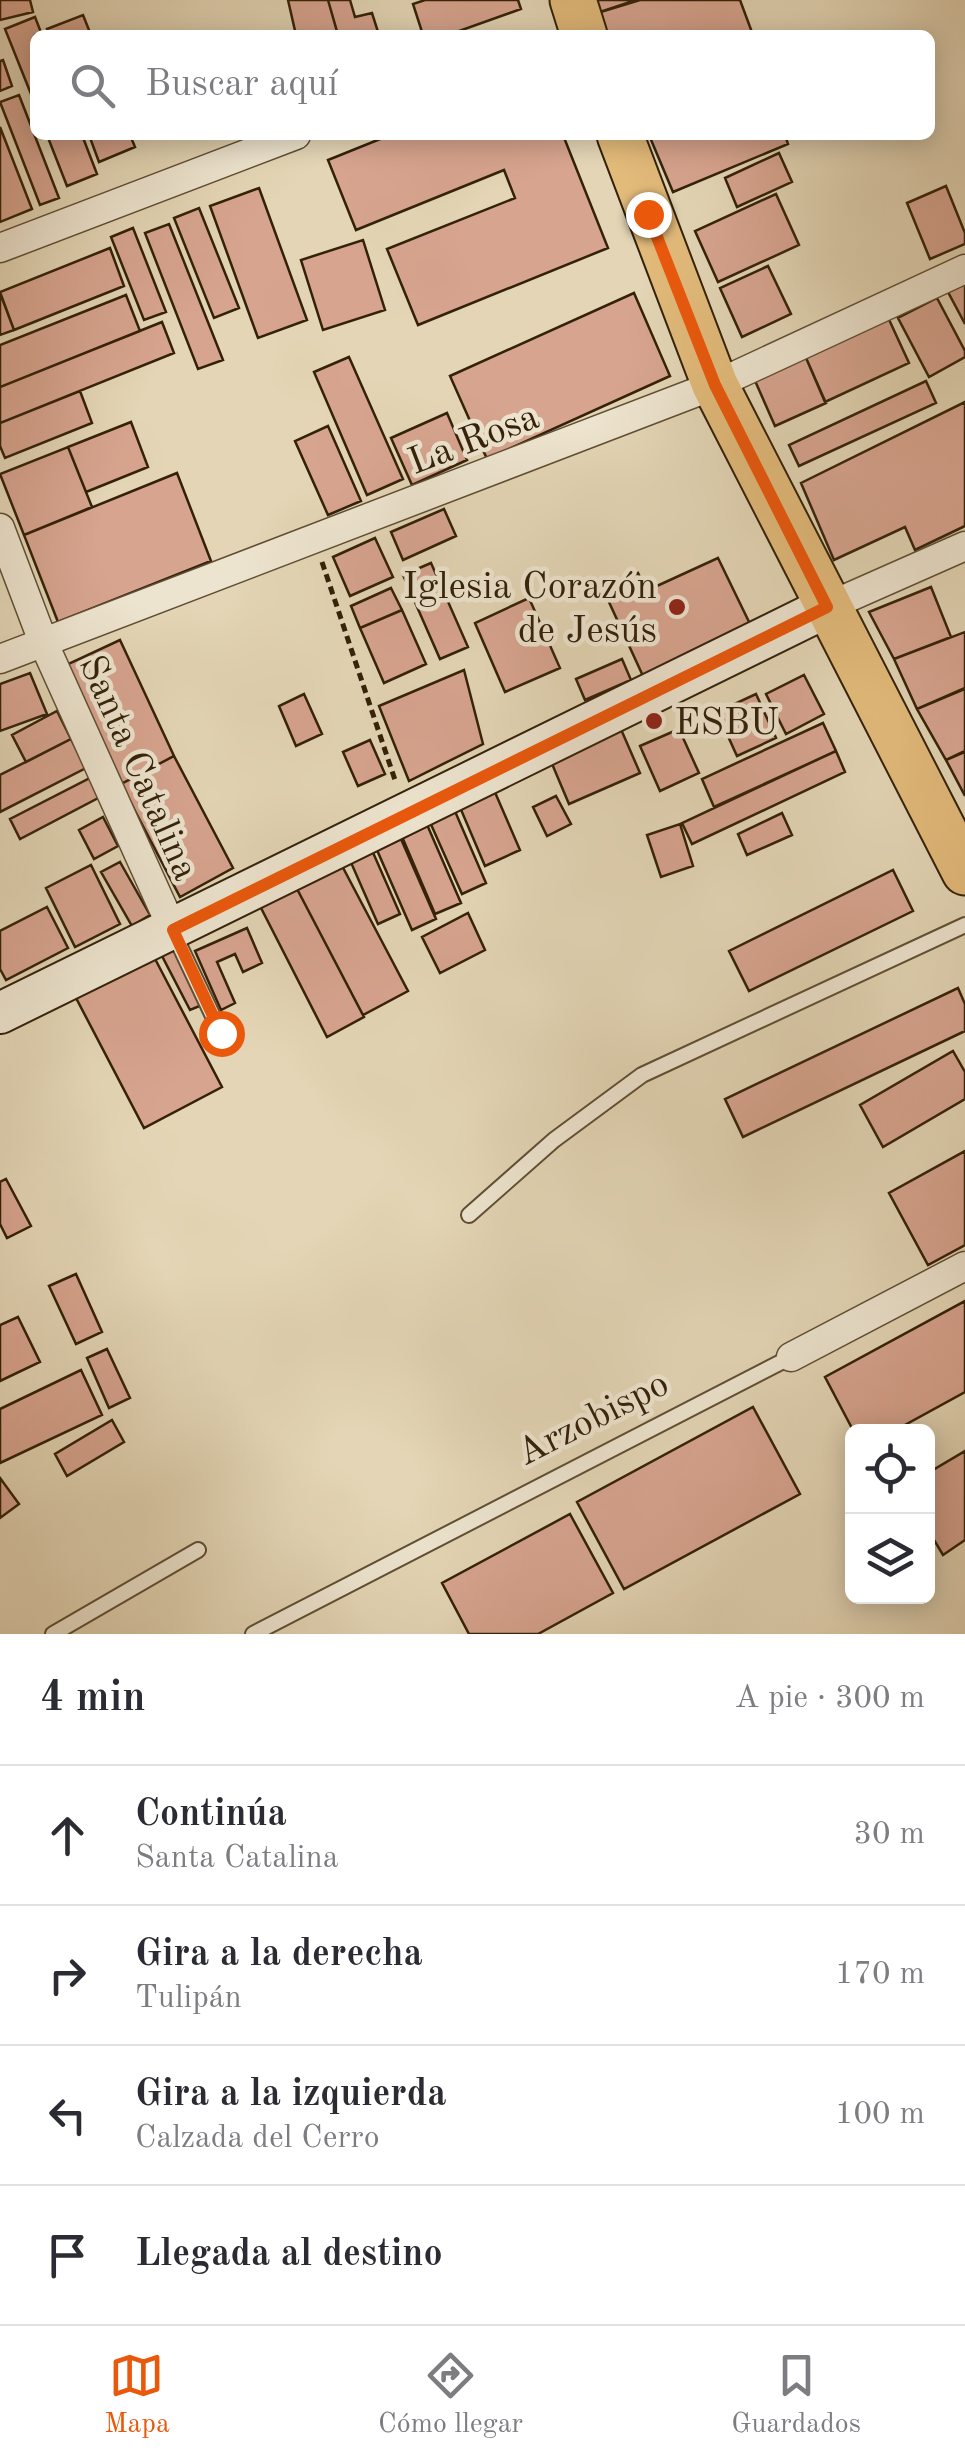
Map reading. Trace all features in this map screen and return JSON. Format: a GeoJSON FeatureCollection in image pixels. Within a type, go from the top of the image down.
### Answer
{"type":"FeatureCollection","features":[{"type":"Feature","properties":{"kind":"main road"},"geometry":{"type":"LineString","coordinates":[[622,140],[715,385],[965,872]]}},
{"type":"Feature","properties":{"kind":"street"},"geometry":{"type":"LineString","coordinates":[[0,248],[283,140]]}},
{"type":"Feature","properties":{"kind":"street","name":"La Rosa"},"geometry":{"type":"LineString","coordinates":[[0,659],[715,385],[965,269]]}},
{"type":"Feature","properties":{"kind":"street","name":"Santa Catalina"},"geometry":{"type":"LineString","coordinates":[[0,528],[44,644],[173,930]]}},
{"type":"Feature","properties":{"kind":"street"},"geometry":{"type":"LineString","coordinates":[[0,1012],[827,607],[965,546]]}},
{"type":"Feature","properties":{"kind":"street","name":"Arzobispo"},"geometry":{"type":"LineString","coordinates":[[791,1357],[965,1266]]}},
{"type":"Feature","properties":{"kind":"lane"},"geometry":{"type":"LineString","coordinates":[[469,1216],[554,1140],[642,1075],[965,926]]}},
{"type":"Feature","properties":{"kind":"lane","name":"Santa Catalina"},"geometry":{"type":"LineString","coordinates":[[173,930],[221,1033]]}},
{"type":"Feature","properties":{"kind":"lane","name":"Arzobispo"},"geometry":{"type":"LineString","coordinates":[[253,1634],[791,1357]]}},
{"type":"Feature","properties":{"kind":"lane"},"geometry":{"type":"LineString","coordinates":[[53,1634],[198,1550]]}},
{"type":"Feature","properties":{"kind":"path"},"geometry":{"type":"LineString","coordinates":[[314,540],[406,814]]}},
{"type":"Feature","properties":{"kind":"building"},"geometry":{"type":"Polygon","coordinates":[[[0,0],[30,0],[33,12],[0,20],[0,0]]]}},
{"type":"Feature","properties":{"kind":"building"},"geometry":{"type":"Polygon","coordinates":[[[288,0],[328,0],[337,30],[295,30],[288,0]]]}},
{"type":"Feature","properties":{"kind":"building"},"geometry":{"type":"Polygon","coordinates":[[[328,0],[350,0],[355,17],[372,13],[377,30],[337,30],[328,0]]]}},
{"type":"Feature","properties":{"kind":"building"},"geometry":{"type":"Polygon","coordinates":[[[425,0],[518,0],[521,9],[462,30],[421,30],[413,4],[425,0]]]}},
{"type":"Feature","properties":{"kind":"building"},"geometry":{"type":"Polygon","coordinates":[[[590,0],[636,0],[594,14],[590,0]]]}},
{"type":"Feature","properties":{"kind":"building"},"geometry":{"type":"Polygon","coordinates":[[[640,0],[740,0],[751,30],[602,30],[594,14],[640,0]]]}},
{"type":"Feature","properties":{"kind":"building"},"geometry":{"type":"Polygon","coordinates":[[[83,15],[89,30],[48,30],[83,15]]]}},
{"type":"Feature","properties":{"kind":"building"},"geometry":{"type":"Polygon","coordinates":[[[35,17],[40,30],[30,30],[30,92],[5,29],[35,17]]]}},
{"type":"Feature","properties":{"kind":"building"},"geometry":{"type":"Polygon","coordinates":[[[3,60],[12,86],[0,91],[0,61],[3,60]]]}},
{"type":"Feature","properties":{"kind":"building"},"geometry":{"type":"Polygon","coordinates":[[[19,95],[30,123],[30,140],[36,140],[59,198],[40,205],[0,102],[19,95]]]}},
{"type":"Feature","properties":{"kind":"building"},"geometry":{"type":"Polygon","coordinates":[[[0,127],[32,209],[0,222],[0,127]]]}},
{"type":"Feature","properties":{"kind":"building"},"geometry":{"type":"Polygon","coordinates":[[[49,140],[84,140],[97,174],[67,186],[49,140]]]}},
{"type":"Feature","properties":{"kind":"building"},"geometry":{"type":"Polygon","coordinates":[[[91,140],[132,140],[135,147],[99,162],[91,140]]]}},
{"type":"Feature","properties":{"kind":"building"},"geometry":{"type":"Polygon","coordinates":[[[378,140],[565,140],[608,248],[418,325],[387,249],[515,198],[504,170],[356,230],[328,160],[378,140]]]}},
{"type":"Feature","properties":{"kind":"building"},"geometry":{"type":"Polygon","coordinates":[[[651,140],[787,140],[788,144],[673,192],[651,140]]]}},
{"type":"Feature","properties":{"kind":"building"},"geometry":{"type":"Polygon","coordinates":[[[779,153],[792,182],[737,207],[725,178],[779,153]]]}},
{"type":"Feature","properties":{"kind":"building"},"geometry":{"type":"Polygon","coordinates":[[[946,186],[965,233],[965,244],[930,259],[907,203],[946,186]]]}},
{"type":"Feature","properties":{"kind":"building"},"geometry":{"type":"Polygon","coordinates":[[[259,188],[307,320],[258,338],[210,206],[259,188]]]}},
{"type":"Feature","properties":{"kind":"building"},"geometry":{"type":"Polygon","coordinates":[[[776,194],[799,245],[718,282],[695,231],[776,194]]]}},
{"type":"Feature","properties":{"kind":"building"},"geometry":{"type":"Polygon","coordinates":[[[199,208],[239,308],[214,318],[174,218],[199,208]]]}},
{"type":"Feature","properties":{"kind":"building"},"geometry":{"type":"Polygon","coordinates":[[[169,224],[223,360],[198,369],[145,233],[169,224]]]}},
{"type":"Feature","properties":{"kind":"building"},"geometry":{"type":"Polygon","coordinates":[[[133,228],[166,312],[144,320],[111,237],[133,228]]]}},
{"type":"Feature","properties":{"kind":"building"},"geometry":{"type":"Polygon","coordinates":[[[363,240],[385,310],[323,330],[301,260],[363,240]]]}},
{"type":"Feature","properties":{"kind":"building"},"geometry":{"type":"Polygon","coordinates":[[[110,248],[124,286],[14,330],[0,292],[110,248]]]}},
{"type":"Feature","properties":{"kind":"building"},"geometry":{"type":"Polygon","coordinates":[[[768,266],[791,314],[742,337],[720,288],[768,266]]]}},
{"type":"Feature","properties":{"kind":"building"},"geometry":{"type":"Polygon","coordinates":[[[965,283],[965,324],[948,292],[965,283]]]}},
{"type":"Feature","properties":{"kind":"building"},"geometry":{"type":"Polygon","coordinates":[[[0,293],[14,330],[0,335],[0,293]]]}},
{"type":"Feature","properties":{"kind":"building"},"geometry":{"type":"Polygon","coordinates":[[[634,293],[670,376],[487,459],[450,376],[634,293]]]}},
{"type":"Feature","properties":{"kind":"building"},"geometry":{"type":"Polygon","coordinates":[[[126,295],[140,331],[0,387],[0,345],[126,295]]]}},
{"type":"Feature","properties":{"kind":"building"},"geometry":{"type":"Polygon","coordinates":[[[937,298],[965,357],[929,377],[898,318],[937,298]]]}},
{"type":"Feature","properties":{"kind":"building"},"geometry":{"type":"Polygon","coordinates":[[[886,313],[909,363],[825,402],[803,351],[886,313]]]}},
{"type":"Feature","properties":{"kind":"building"},"geometry":{"type":"Polygon","coordinates":[[[162,322],[174,353],[0,423],[0,387],[162,322]]]}},
{"type":"Feature","properties":{"kind":"building"},"geometry":{"type":"Polygon","coordinates":[[[803,351],[826,403],[775,426],[752,374],[803,351]]]}},
{"type":"Feature","properties":{"kind":"building"},"geometry":{"type":"Polygon","coordinates":[[[349,357],[403,479],[367,495],[314,372],[349,357]]]}},
{"type":"Feature","properties":{"kind":"building"},"geometry":{"type":"Polygon","coordinates":[[[926,381],[936,403],[799,466],[789,445],[926,381]]]}},
{"type":"Feature","properties":{"kind":"building"},"geometry":{"type":"Polygon","coordinates":[[[80,391],[92,423],[5,458],[0,446],[0,423],[80,391]]]}},
{"type":"Feature","properties":{"kind":"building"},"geometry":{"type":"Polygon","coordinates":[[[965,402],[965,526],[915,550],[905,527],[834,560],[801,483],[965,402]]]}},
{"type":"Feature","properties":{"kind":"building"},"geometry":{"type":"Polygon","coordinates":[[[447,413],[467,460],[412,485],[391,438],[447,413]]]}},
{"type":"Feature","properties":{"kind":"building"},"geometry":{"type":"Polygon","coordinates":[[[131,422],[148,467],[86,492],[68,447],[131,422]]]}},
{"type":"Feature","properties":{"kind":"building"},"geometry":{"type":"Polygon","coordinates":[[[328,426],[361,501],[328,515],[295,441],[328,426]]]}},
{"type":"Feature","properties":{"kind":"building"},"geometry":{"type":"Polygon","coordinates":[[[68,447],[92,507],[24,535],[0,474],[68,447]]]}},
{"type":"Feature","properties":{"kind":"building"},"geometry":{"type":"Polygon","coordinates":[[[177,473],[211,561],[58,622],[24,535],[177,473]]]}},
{"type":"Feature","properties":{"kind":"building"},"geometry":{"type":"Polygon","coordinates":[[[444,509],[456,536],[403,560],[391,532],[444,509]]]}},
{"type":"Feature","properties":{"kind":"building"},"geometry":{"type":"Polygon","coordinates":[[[375,538],[393,577],[350,596],[333,557],[375,538]]]}},
{"type":"Feature","properties":{"kind":"building","name":"Iglesia Corazón de Jesús"},"geometry":{"type":"Polygon","coordinates":[[[718,558],[750,624],[643,676],[603,589],[638,573],[646,591],[718,558]]]}},
{"type":"Feature","properties":{"kind":"building"},"geometry":{"type":"Polygon","coordinates":[[[431,563],[468,647],[440,659],[403,575],[431,563]]]}},
{"type":"Feature","properties":{"kind":"building"},"geometry":{"type":"Polygon","coordinates":[[[931,587],[951,637],[894,659],[869,612],[931,587]]]}},
{"type":"Feature","properties":{"kind":"building"},"geometry":{"type":"Polygon","coordinates":[[[391,588],[402,610],[360,628],[351,606],[391,588]]]}},
{"type":"Feature","properties":{"kind":"building"},"geometry":{"type":"Polygon","coordinates":[[[529,598],[560,668],[505,692],[475,623],[529,598]]]}},
{"type":"Feature","properties":{"kind":"building"},"geometry":{"type":"Polygon","coordinates":[[[402,610],[426,664],[384,683],[360,628],[402,610]]]}},
{"type":"Feature","properties":{"kind":"building"},"geometry":{"type":"Polygon","coordinates":[[[965,632],[965,688],[917,709],[894,659],[965,632]]]}},
{"type":"Feature","properties":{"kind":"building"},"geometry":{"type":"Polygon","coordinates":[[[120,640],[174,756],[121,784],[66,665],[120,640]]]}},
{"type":"Feature","properties":{"kind":"building"},"geometry":{"type":"Polygon","coordinates":[[[622,659],[631,680],[585,700],[576,679],[622,659]]]}},
{"type":"Feature","properties":{"kind":"building"},"geometry":{"type":"Polygon","coordinates":[[[464,670],[483,744],[409,781],[379,706],[464,670]]]}},
{"type":"Feature","properties":{"kind":"building"},"geometry":{"type":"Polygon","coordinates":[[[30,673],[47,714],[0,731],[0,684],[30,673]]]}},
{"type":"Feature","properties":{"kind":"building"},"geometry":{"type":"Polygon","coordinates":[[[804,675],[824,714],[786,734],[766,694],[804,675]]]}},
{"type":"Feature","properties":{"kind":"building"},"geometry":{"type":"Polygon","coordinates":[[[965,689],[965,751],[946,760],[917,709],[965,689]]]}},
{"type":"Feature","properties":{"kind":"building"},"geometry":{"type":"Polygon","coordinates":[[[304,694],[322,734],[296,746],[279,706],[304,694]]]}},
{"type":"Feature","properties":{"kind":"building"},"geometry":{"type":"Polygon","coordinates":[[[756,694],[776,738],[737,756],[717,712],[756,694]]]}},
{"type":"Feature","properties":{"kind":"building"},"geometry":{"type":"Polygon","coordinates":[[[57,711],[71,739],[26,762],[12,735],[57,711]]]}},
{"type":"Feature","properties":{"kind":"building"},"geometry":{"type":"Polygon","coordinates":[[[823,723],[836,751],[714,807],[702,779],[823,723]]]}},
{"type":"Feature","properties":{"kind":"building"},"geometry":{"type":"Polygon","coordinates":[[[620,727],[640,773],[569,804],[550,759],[620,727]]]}},
{"type":"Feature","properties":{"kind":"building"},"geometry":{"type":"Polygon","coordinates":[[[679,729],[699,773],[660,791],[640,746],[679,729]]]}},
{"type":"Feature","properties":{"kind":"building"},"geometry":{"type":"Polygon","coordinates":[[[71,739],[86,768],[0,812],[0,775],[71,739]]]}},
{"type":"Feature","properties":{"kind":"building"},"geometry":{"type":"Polygon","coordinates":[[[370,740],[385,774],[358,786],[343,752],[370,740]]]}},
{"type":"Feature","properties":{"kind":"building"},"geometry":{"type":"Polygon","coordinates":[[[836,751],[845,772],[692,844],[682,823],[836,751]]]}},
{"type":"Feature","properties":{"kind":"building"},"geometry":{"type":"Polygon","coordinates":[[[965,752],[965,796],[946,760],[965,752]]]}},
{"type":"Feature","properties":{"kind":"building"},"geometry":{"type":"Polygon","coordinates":[[[174,756],[233,868],[180,897],[121,784],[174,756]]]}},
{"type":"Feature","properties":{"kind":"building"},"geometry":{"type":"Polygon","coordinates":[[[92,777],[102,796],[20,839],[10,819],[92,777]]]}},
{"type":"Feature","properties":{"kind":"building"},"geometry":{"type":"Polygon","coordinates":[[[494,790],[520,850],[485,866],[459,805],[494,790]]]}},
{"type":"Feature","properties":{"kind":"building"},"geometry":{"type":"Polygon","coordinates":[[[556,796],[571,824],[547,836],[533,807],[556,796]]]}},
{"type":"Feature","properties":{"kind":"building"},"geometry":{"type":"Polygon","coordinates":[[[454,809],[486,883],[462,894],[429,820],[454,809]]]}},
{"type":"Feature","properties":{"kind":"building"},"geometry":{"type":"Polygon","coordinates":[[[782,813],[792,835],[747,855],[738,834],[782,813]]]}},
{"type":"Feature","properties":{"kind":"building"},"geometry":{"type":"Polygon","coordinates":[[[103,817],[118,846],[94,859],[79,830],[103,817]]]}},
{"type":"Feature","properties":{"kind":"building"},"geometry":{"type":"Polygon","coordinates":[[[425,820],[461,903],[435,914],[400,832],[425,820]]]}},
{"type":"Feature","properties":{"kind":"building"},"geometry":{"type":"Polygon","coordinates":[[[680,824],[693,866],[661,877],[647,835],[680,824]]]}},
{"type":"Feature","properties":{"kind":"building"},"geometry":{"type":"Polygon","coordinates":[[[401,839],[436,919],[412,930],[377,850],[401,839]]]}},
{"type":"Feature","properties":{"kind":"building"},"geometry":{"type":"Polygon","coordinates":[[[371,848],[400,914],[378,924],[349,858],[371,848]]]}},
{"type":"Feature","properties":{"kind":"building"},"geometry":{"type":"Polygon","coordinates":[[[120,862],[150,915],[132,926],[101,872],[120,862]]]}},
{"type":"Feature","properties":{"kind":"building"},"geometry":{"type":"Polygon","coordinates":[[[340,862],[408,991],[363,1015],[295,885],[340,862]]]}},
{"type":"Feature","properties":{"kind":"building"},"geometry":{"type":"Polygon","coordinates":[[[91,865],[120,924],[75,947],[46,888],[91,865]]]}},
{"type":"Feature","properties":{"kind":"building"},"geometry":{"type":"Polygon","coordinates":[[[893,870],[913,911],[749,991],[729,951],[893,870]]]}},
{"type":"Feature","properties":{"kind":"building"},"geometry":{"type":"Polygon","coordinates":[[[295,885],[364,1017],[327,1037],[259,904],[295,885]]]}},
{"type":"Feature","properties":{"kind":"building"},"geometry":{"type":"Polygon","coordinates":[[[47,907],[68,948],[6,980],[0,969],[0,931],[47,907]]]}},
{"type":"Feature","properties":{"kind":"building"},"geometry":{"type":"Polygon","coordinates":[[[468,913],[485,950],[440,973],[422,937],[468,913]]]}},
{"type":"Feature","properties":{"kind":"building"},"geometry":{"type":"Polygon","coordinates":[[[247,928],[262,963],[243,972],[235,954],[217,962],[235,1003],[221,1010],[195,951],[247,928]]]}},
{"type":"Feature","properties":{"kind":"building"},"geometry":{"type":"Polygon","coordinates":[[[177,947],[202,1005],[190,1010],[161,954],[177,947]]]}},
{"type":"Feature","properties":{"kind":"building"},"geometry":{"type":"Polygon","coordinates":[[[153,955],[222,1087],[144,1128],[75,996],[153,955]]]}},
{"type":"Feature","properties":{"kind":"building"},"geometry":{"type":"Polygon","coordinates":[[[958,988],[965,1004],[965,1031],[743,1137],[725,1099],[958,988]]]}},
{"type":"Feature","properties":{"kind":"building"},"geometry":{"type":"Polygon","coordinates":[[[953,1051],[965,1072],[965,1099],[883,1147],[860,1105],[953,1051]]]}},
{"type":"Feature","properties":{"kind":"building"},"geometry":{"type":"Polygon","coordinates":[[[965,1151],[965,1245],[928,1265],[889,1193],[965,1151]]]}},
{"type":"Feature","properties":{"kind":"building"},"geometry":{"type":"Polygon","coordinates":[[[6,1179],[31,1226],[7,1238],[0,1224],[0,1182],[6,1179]]]}},
{"type":"Feature","properties":{"kind":"building"},"geometry":{"type":"Polygon","coordinates":[[[76,1274],[102,1332],[76,1344],[49,1286],[76,1274]]]}},
{"type":"Feature","properties":{"kind":"building"},"geometry":{"type":"Polygon","coordinates":[[[965,1301],[965,1392],[907,1424],[850,1424],[825,1377],[965,1301]]]}},
{"type":"Feature","properties":{"kind":"building"},"geometry":{"type":"Polygon","coordinates":[[[18,1317],[40,1362],[0,1381],[0,1325],[18,1317]]]}},
{"type":"Feature","properties":{"kind":"building"},"geometry":{"type":"Polygon","coordinates":[[[107,1349],[130,1398],[109,1408],[87,1358],[107,1349]]]}},
{"type":"Feature","properties":{"kind":"building"},"geometry":{"type":"Polygon","coordinates":[[[81,1370],[102,1415],[0,1463],[0,1409],[81,1370]]]}},
{"type":"Feature","properties":{"kind":"building"},"geometry":{"type":"Polygon","coordinates":[[[753,1407],[800,1494],[624,1589],[577,1502],[753,1407]]]}},
{"type":"Feature","properties":{"kind":"building"},"geometry":{"type":"Polygon","coordinates":[[[112,1420],[124,1442],[67,1476],[55,1454],[112,1420]]]}},
{"type":"Feature","properties":{"kind":"building"},"geometry":{"type":"Polygon","coordinates":[[[965,1451],[965,1540],[943,1555],[935,1542],[935,1469],[965,1451]]]}},
{"type":"Feature","properties":{"kind":"building"},"geometry":{"type":"Polygon","coordinates":[[[0,1478],[19,1504],[0,1518],[0,1478]]]}},
{"type":"Feature","properties":{"kind":"building"},"geometry":{"type":"Polygon","coordinates":[[[570,1514],[613,1593],[538,1634],[469,1634],[442,1583],[570,1514]]]}},
{"type":"Feature","properties":{"kind":"place","name":"Iglesia Corazón de Jesús"},"geometry":{"type":"Point","coordinates":[677,607]}},
{"type":"Feature","properties":{"kind":"place","name":"ESBU"},"geometry":{"type":"Point","coordinates":[654,721]}},
{"type":"Feature","properties":{"kind":"route"},"geometry":{"type":"LineString","coordinates":[[221,1033],[173,930],[827,607],[715,385],[648,214]]}}]}
